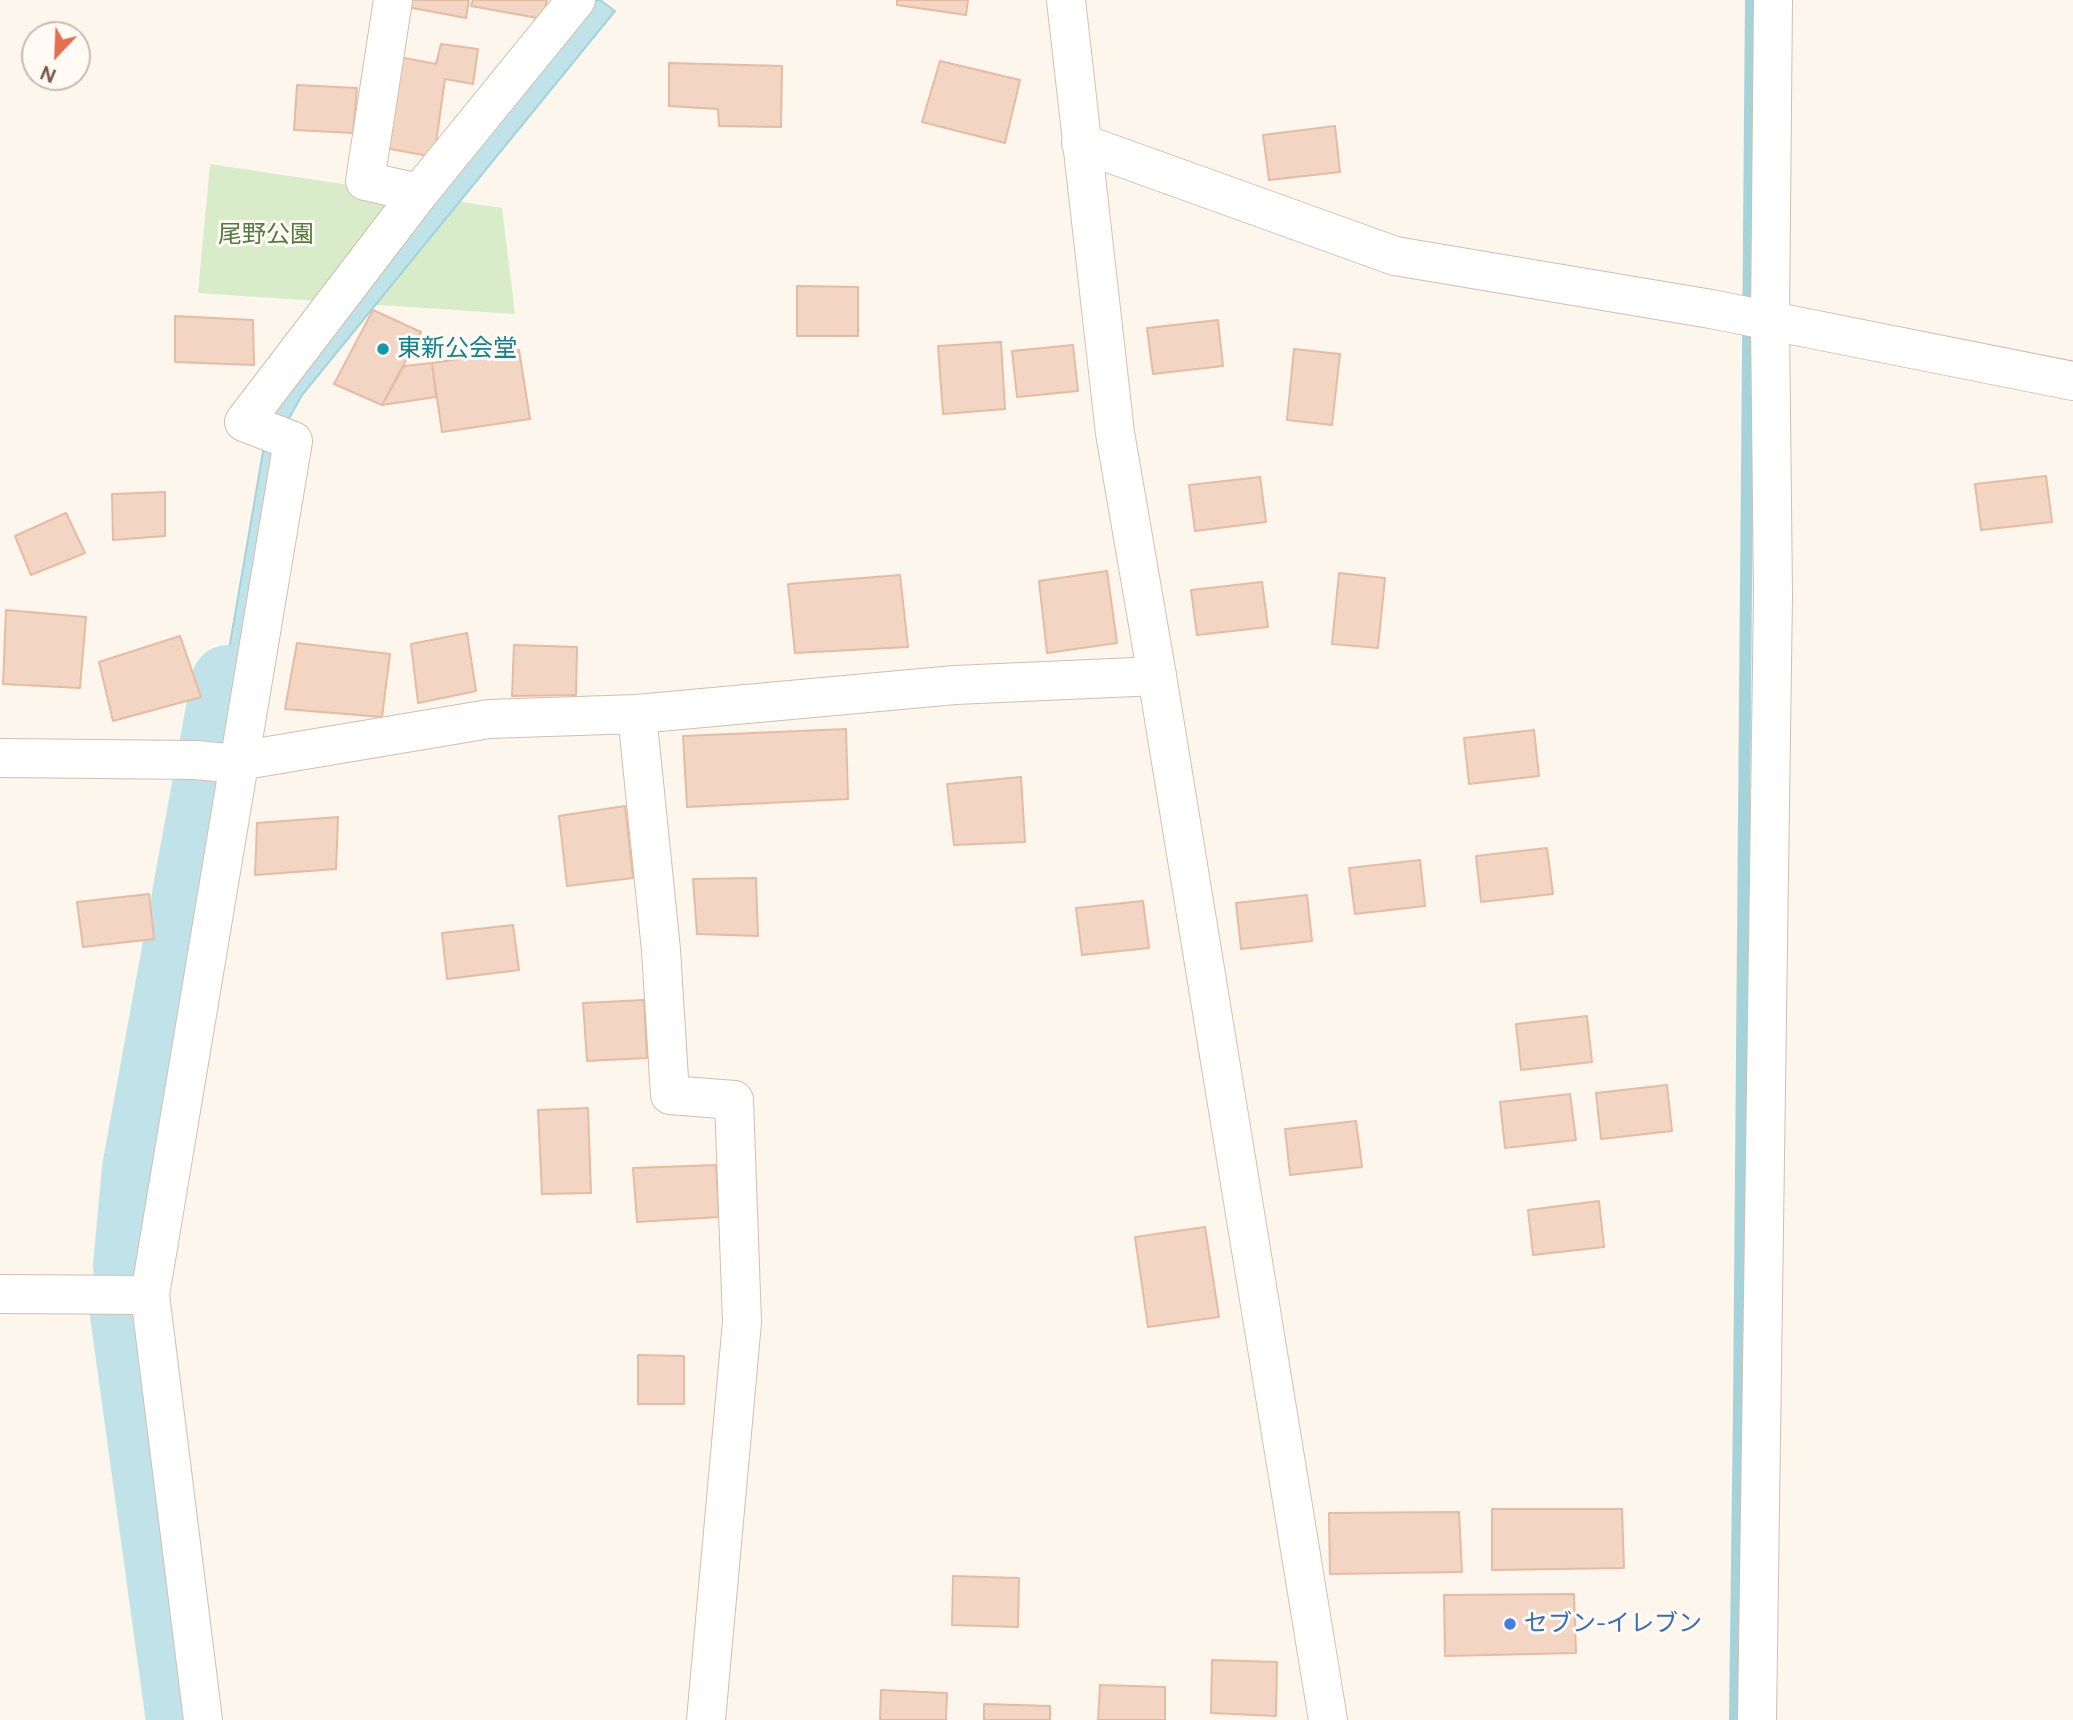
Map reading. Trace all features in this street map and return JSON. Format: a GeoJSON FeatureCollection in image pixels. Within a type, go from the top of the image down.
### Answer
{"type":"FeatureCollection","features":[{"type":"Feature","properties":{"kind":"street"},"geometry":{"type":"LineString","coordinates":[[393,0],[365,181],[419,193]]}},
{"type":"Feature","properties":{"kind":"street"},"geometry":{"type":"LineString","coordinates":[[203,1720],[150,1295],[221,761],[293,441],[244,422],[419,193],[576,0]]}},
{"type":"Feature","properties":{"kind":"street"},"geometry":{"type":"LineString","coordinates":[[1066,0],[1115,433],[1328,1720]]}},
{"type":"Feature","properties":{"kind":"street"},"geometry":{"type":"LineString","coordinates":[[1757,1720],[1773,595],[1768,321],[1773,0]]}},
{"type":"Feature","properties":{"kind":"street"},"geometry":{"type":"LineString","coordinates":[[1081,143],[1395,256],[1721,311],[2073,381]]}},
{"type":"Feature","properties":{"kind":"street"},"geometry":{"type":"LineString","coordinates":[[0,758],[221,761],[489,719],[637,713],[955,685],[1157,676]]}},
{"type":"Feature","properties":{"kind":"street"},"geometry":{"type":"LineString","coordinates":[[637,713],[661,950],[670,1095],[734,1100],[742,1322],[706,1720]]}},
{"type":"Feature","properties":{"kind":"street"},"geometry":{"type":"LineString","coordinates":[[0,1294],[150,1295]]}},
{"type":"Feature","properties":{"kind":"green space","name":"尾野公園"},"geometry":{"type":"Polygon","coordinates":[[[210,164],[502,208],[515,314],[198,293],[210,164]]]}},
{"type":"Feature","properties":{"kind":"water"},"geometry":{"type":"Polygon","coordinates":[[[585,0],[600,0],[615,11],[302,395],[275,444],[225,745],[213,743],[264,446],[268,393],[585,0]]]}},
{"type":"Feature","properties":{"kind":"building"},"geometry":{"type":"Polygon","coordinates":[[[408,0],[469,0],[466,18],[407,7],[408,0]]]}},
{"type":"Feature","properties":{"kind":"building"},"geometry":{"type":"Polygon","coordinates":[[[473,0],[547,0],[543,19],[471,6],[473,0]]]}},
{"type":"Feature","properties":{"kind":"building"},"geometry":{"type":"Polygon","coordinates":[[[897,0],[968,0],[966,15],[897,5],[897,0]]]}},
{"type":"Feature","properties":{"kind":"building"},"geometry":{"type":"Polygon","coordinates":[[[441,44],[478,49],[473,84],[445,79],[434,157],[385,148],[399,57],[436,64],[441,44]]]}},
{"type":"Feature","properties":{"kind":"building"},"geometry":{"type":"Polygon","coordinates":[[[940,61],[1020,80],[1005,143],[922,122],[940,61]]]}},
{"type":"Feature","properties":{"kind":"building"},"geometry":{"type":"Polygon","coordinates":[[[669,63],[782,66],[781,127],[719,126],[718,109],[669,106],[669,63]]]}},
{"type":"Feature","properties":{"kind":"building"},"geometry":{"type":"Polygon","coordinates":[[[297,85],[357,88],[353,133],[294,130],[297,85]]]}},
{"type":"Feature","properties":{"kind":"building"},"geometry":{"type":"Polygon","coordinates":[[[1335,126],[1340,172],[1269,180],[1263,135],[1335,126]]]}},
{"type":"Feature","properties":{"kind":"building"},"geometry":{"type":"Polygon","coordinates":[[[797,286],[858,287],[858,336],[797,336],[797,286]]]}},
{"type":"Feature","properties":{"kind":"building","name":"東新公会堂"},"geometry":{"type":"Polygon","coordinates":[[[373,310],[421,332],[382,405],[334,384],[373,310]]]}},
{"type":"Feature","properties":{"kind":"building"},"geometry":{"type":"Polygon","coordinates":[[[175,316],[253,320],[254,365],[175,362],[175,316]]]}},
{"type":"Feature","properties":{"kind":"building"},"geometry":{"type":"Polygon","coordinates":[[[1218,320],[1223,366],[1153,374],[1147,328],[1218,320]]]}},
{"type":"Feature","properties":{"kind":"building"},"geometry":{"type":"Polygon","coordinates":[[[1001,342],[1005,409],[943,414],[938,346],[1001,342]]]}},
{"type":"Feature","properties":{"kind":"building"},"geometry":{"type":"Polygon","coordinates":[[[1073,345],[1078,391],[1017,397],[1012,351],[1073,345]]]}},
{"type":"Feature","properties":{"kind":"building"},"geometry":{"type":"Polygon","coordinates":[[[1294,349],[1340,354],[1332,425],[1287,420],[1294,349]]]}},
{"type":"Feature","properties":{"kind":"building"},"geometry":{"type":"Polygon","coordinates":[[[519,350],[530,419],[442,432],[432,363],[519,350]]]}},
{"type":"Feature","properties":{"kind":"building"},"geometry":{"type":"Polygon","coordinates":[[[432,363],[436,397],[382,405],[404,366],[432,363]]]}},
{"type":"Feature","properties":{"kind":"building"},"geometry":{"type":"Polygon","coordinates":[[[2046,476],[2052,522],[1981,530],[1975,484],[2046,476]]]}},
{"type":"Feature","properties":{"kind":"building"},"geometry":{"type":"Polygon","coordinates":[[[1260,477],[1266,522],[1195,531],[1189,485],[1260,477]]]}},
{"type":"Feature","properties":{"kind":"building"},"geometry":{"type":"Polygon","coordinates":[[[165,492],[165,536],[113,540],[112,494],[165,492]]]}},
{"type":"Feature","properties":{"kind":"building"},"geometry":{"type":"Polygon","coordinates":[[[66,513],[85,553],[31,575],[15,536],[66,513]]]}},
{"type":"Feature","properties":{"kind":"building"},"geometry":{"type":"Polygon","coordinates":[[[1107,571],[1117,643],[1047,653],[1039,581],[1107,571]]]}},
{"type":"Feature","properties":{"kind":"building"},"geometry":{"type":"Polygon","coordinates":[[[1339,573],[1385,578],[1378,648],[1332,644],[1339,573]]]}},
{"type":"Feature","properties":{"kind":"building"},"geometry":{"type":"Polygon","coordinates":[[[900,575],[908,647],[795,653],[788,584],[900,575]]]}},
{"type":"Feature","properties":{"kind":"building"},"geometry":{"type":"Polygon","coordinates":[[[1262,582],[1268,627],[1197,635],[1191,590],[1262,582]]]}},
{"type":"Feature","properties":{"kind":"building"},"geometry":{"type":"Polygon","coordinates":[[[6,610],[86,617],[80,688],[3,684],[6,610]]]}},
{"type":"Feature","properties":{"kind":"building"},"geometry":{"type":"Polygon","coordinates":[[[467,633],[476,691],[418,703],[411,644],[467,633]]]}},
{"type":"Feature","properties":{"kind":"building"},"geometry":{"type":"Polygon","coordinates":[[[180,636],[201,697],[113,721],[99,662],[180,636]]]}},
{"type":"Feature","properties":{"kind":"building"},"geometry":{"type":"Polygon","coordinates":[[[297,643],[390,654],[382,717],[285,709],[297,643]]]}},
{"type":"Feature","properties":{"kind":"building"},"geometry":{"type":"Polygon","coordinates":[[[514,645],[577,647],[576,695],[512,696],[514,645]]]}},
{"type":"Feature","properties":{"kind":"building"},"geometry":{"type":"Polygon","coordinates":[[[846,729],[848,799],[687,807],[683,736],[846,729]]]}},
{"type":"Feature","properties":{"kind":"building"},"geometry":{"type":"Polygon","coordinates":[[[1534,730],[1539,776],[1469,784],[1464,738],[1534,730]]]}},
{"type":"Feature","properties":{"kind":"building"},"geometry":{"type":"Polygon","coordinates":[[[1021,777],[1025,842],[954,845],[947,784],[1021,777]]]}},
{"type":"Feature","properties":{"kind":"building"},"geometry":{"type":"Polygon","coordinates":[[[625,806],[633,878],[567,886],[559,816],[625,806]]]}},
{"type":"Feature","properties":{"kind":"building"},"geometry":{"type":"Polygon","coordinates":[[[338,817],[336,869],[255,875],[257,823],[338,817]]]}},
{"type":"Feature","properties":{"kind":"building"},"geometry":{"type":"Polygon","coordinates":[[[1547,848],[1553,894],[1481,902],[1476,856],[1547,848]]]}},
{"type":"Feature","properties":{"kind":"building"},"geometry":{"type":"Polygon","coordinates":[[[1420,860],[1425,906],[1355,914],[1349,868],[1420,860]]]}},
{"type":"Feature","properties":{"kind":"building"},"geometry":{"type":"Polygon","coordinates":[[[756,878],[758,936],[697,934],[693,879],[756,878]]]}},
{"type":"Feature","properties":{"kind":"building"},"geometry":{"type":"Polygon","coordinates":[[[149,894],[154,939],[83,947],[77,902],[149,894]]]}},
{"type":"Feature","properties":{"kind":"building"},"geometry":{"type":"Polygon","coordinates":[[[1307,895],[1312,941],[1241,949],[1236,903],[1307,895]]]}},
{"type":"Feature","properties":{"kind":"building"},"geometry":{"type":"Polygon","coordinates":[[[1143,901],[1149,948],[1082,955],[1076,908],[1143,901]]]}},
{"type":"Feature","properties":{"kind":"building"},"geometry":{"type":"Polygon","coordinates":[[[513,925],[519,970],[447,979],[442,933],[513,925]]]}},
{"type":"Feature","properties":{"kind":"building"},"geometry":{"type":"Polygon","coordinates":[[[644,1000],[647,1058],[587,1061],[583,1003],[644,1000]]]}},
{"type":"Feature","properties":{"kind":"building"},"geometry":{"type":"Polygon","coordinates":[[[1587,1016],[1592,1062],[1521,1070],[1516,1024],[1587,1016]]]}},
{"type":"Feature","properties":{"kind":"building"},"geometry":{"type":"Polygon","coordinates":[[[1667,1085],[1672,1131],[1601,1139],[1596,1093],[1667,1085]]]}},
{"type":"Feature","properties":{"kind":"building"},"geometry":{"type":"Polygon","coordinates":[[[1570,1094],[1576,1140],[1505,1148],[1500,1102],[1570,1094]]]}},
{"type":"Feature","properties":{"kind":"building"},"geometry":{"type":"Polygon","coordinates":[[[588,1108],[591,1193],[542,1194],[538,1110],[588,1108]]]}},
{"type":"Feature","properties":{"kind":"building"},"geometry":{"type":"Polygon","coordinates":[[[1356,1121],[1362,1167],[1290,1175],[1285,1129],[1356,1121]]]}},
{"type":"Feature","properties":{"kind":"building"},"geometry":{"type":"Polygon","coordinates":[[[716,1165],[719,1217],[637,1222],[633,1168],[716,1165]]]}},
{"type":"Feature","properties":{"kind":"building"},"geometry":{"type":"Polygon","coordinates":[[[1599,1201],[1604,1247],[1533,1255],[1528,1210],[1599,1201]]]}},
{"type":"Feature","properties":{"kind":"building"},"geometry":{"type":"Polygon","coordinates":[[[1205,1227],[1219,1317],[1148,1327],[1135,1237],[1205,1227]]]}},
{"type":"Feature","properties":{"kind":"building"},"geometry":{"type":"Polygon","coordinates":[[[638,1355],[684,1356],[684,1404],[638,1404],[638,1355]]]}},
{"type":"Feature","properties":{"kind":"building"},"geometry":{"type":"Polygon","coordinates":[[[1492,1509],[1622,1509],[1624,1568],[1492,1570],[1492,1509]]]}},
{"type":"Feature","properties":{"kind":"building"},"geometry":{"type":"Polygon","coordinates":[[[1459,1512],[1462,1572],[1330,1574],[1329,1513],[1459,1512]]]}},
{"type":"Feature","properties":{"kind":"building"},"geometry":{"type":"Polygon","coordinates":[[[953,1576],[1019,1578],[1018,1627],[952,1625],[953,1576]]]}},
{"type":"Feature","properties":{"kind":"building","name":"セブン-イレブン"},"geometry":{"type":"Polygon","coordinates":[[[1574,1594],[1576,1653],[1445,1656],[1444,1595],[1574,1594]]]}},
{"type":"Feature","properties":{"kind":"building"},"geometry":{"type":"Polygon","coordinates":[[[1212,1660],[1277,1662],[1276,1716],[1211,1713],[1212,1660]]]}},
{"type":"Feature","properties":{"kind":"building"},"geometry":{"type":"Polygon","coordinates":[[[1100,1685],[1165,1687],[1165,1720],[1098,1720],[1100,1685]]]}},
{"type":"Feature","properties":{"kind":"building"},"geometry":{"type":"Polygon","coordinates":[[[881,1690],[947,1693],[946,1720],[880,1720],[881,1690]]]}},
{"type":"Feature","properties":{"kind":"building"},"geometry":{"type":"Polygon","coordinates":[[[984,1704],[1050,1706],[1050,1720],[984,1720],[984,1704]]]}},
{"type":"Feature","properties":{"kind":"waterway"},"geometry":{"type":"LineString","coordinates":[[1735,1720],[1751,0]]}},
{"type":"Feature","properties":{"kind":"waterway"},"geometry":{"type":"LineString","coordinates":[[130,1266],[139,1169],[228,682]]}},
{"type":"Feature","properties":{"kind":"waterway"},"geometry":{"type":"LineString","coordinates":[[127,1314],[183,1720]]}},
{"type":"Feature","properties":{"kind":"place","name":"東新公会堂"},"geometry":{"type":"Point","coordinates":[383,349]}},
{"type":"Feature","properties":{"kind":"place","name":"セブン-イレブン"},"geometry":{"type":"Point","coordinates":[1510,1624]}}]}
